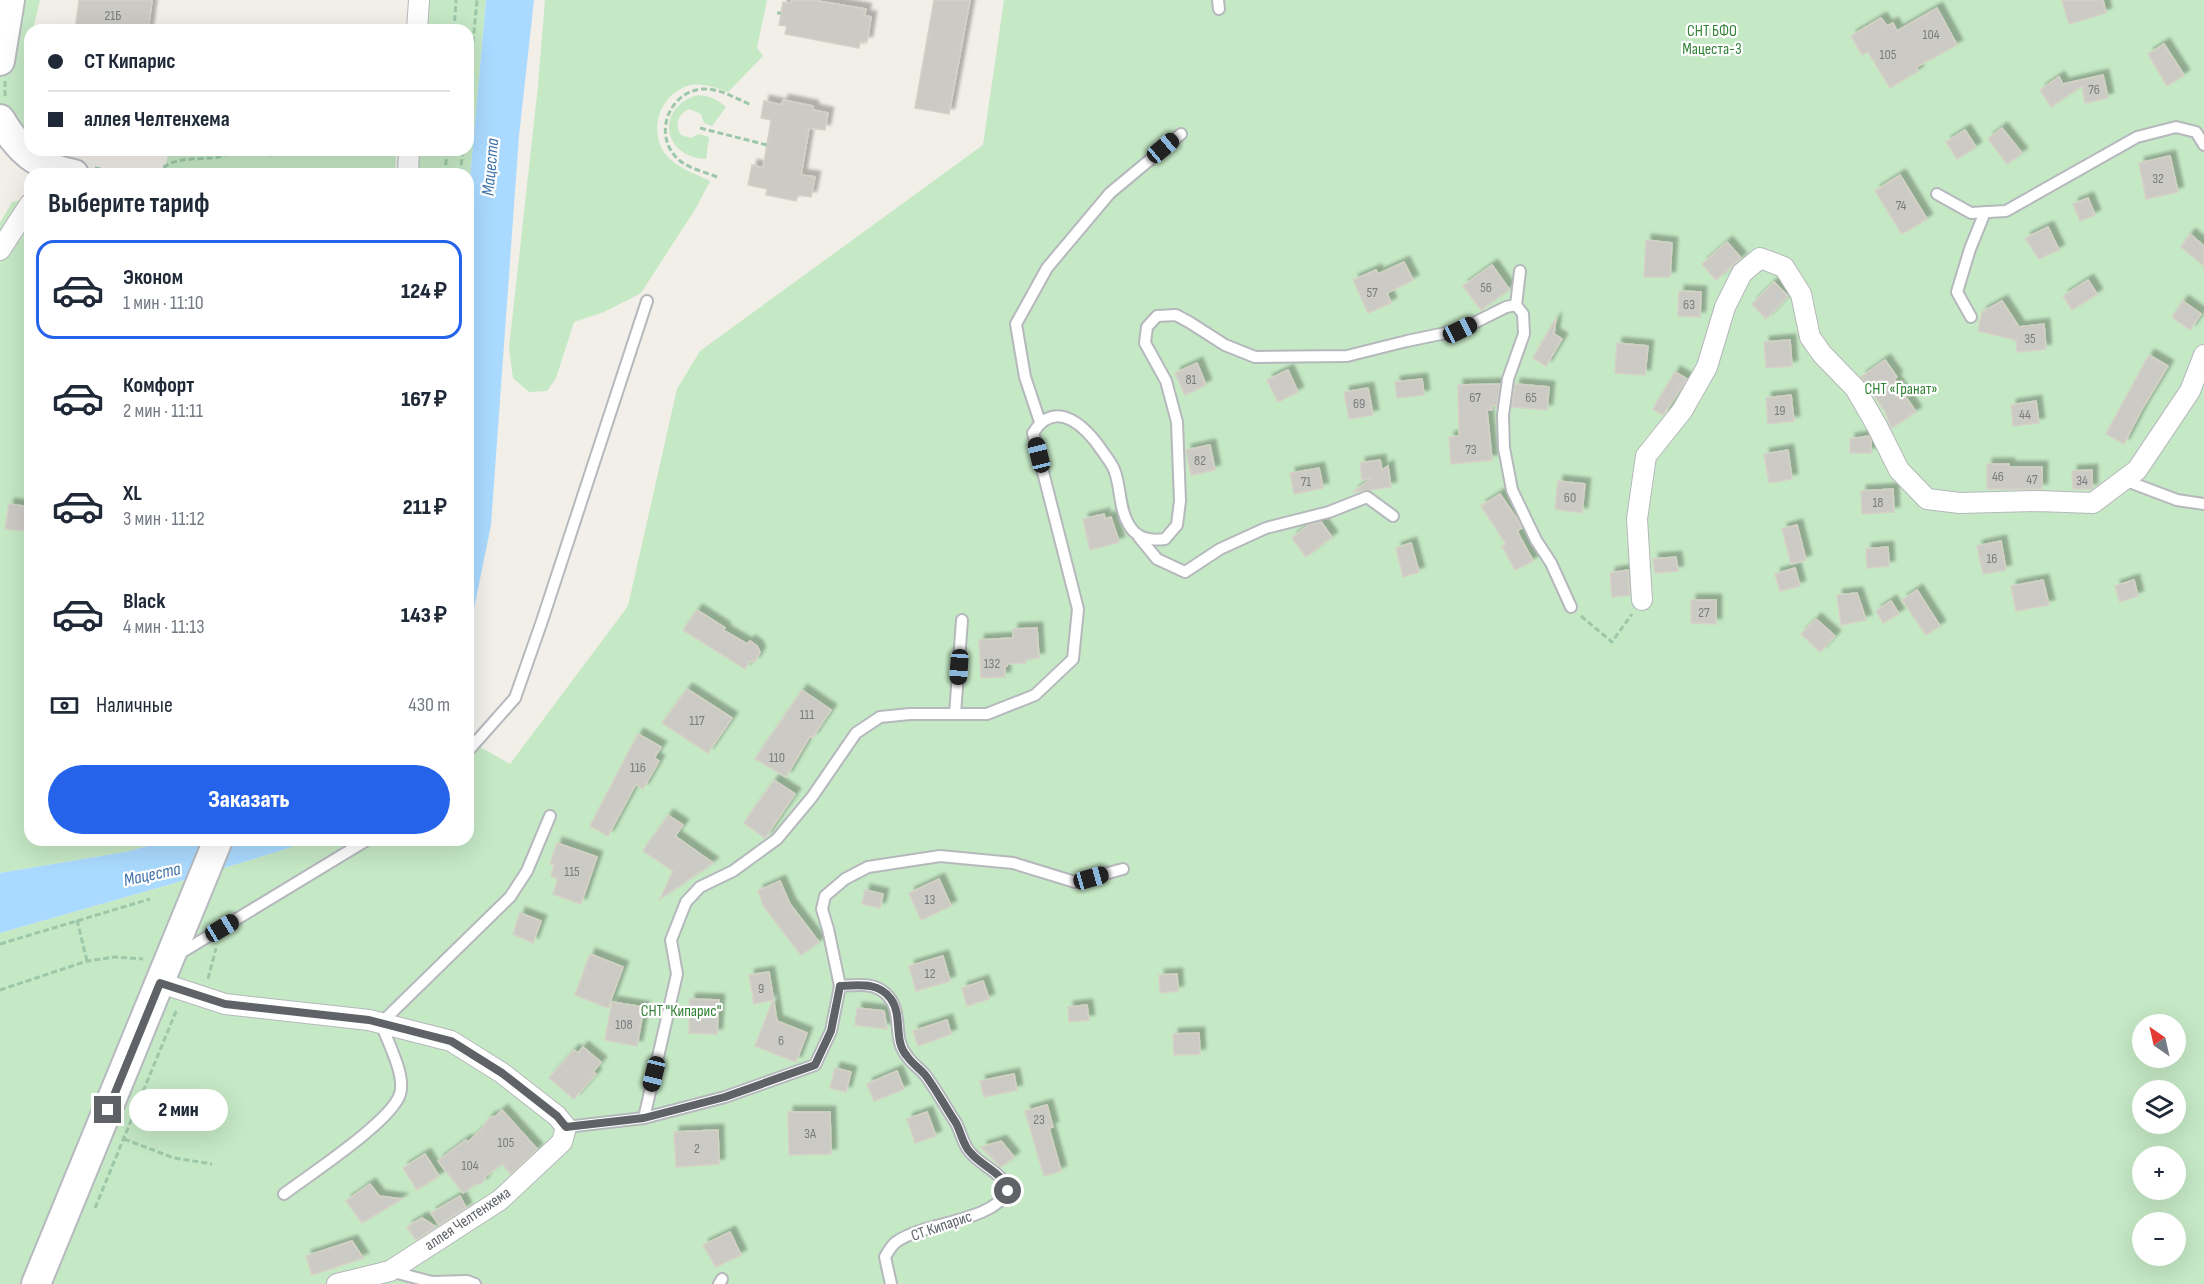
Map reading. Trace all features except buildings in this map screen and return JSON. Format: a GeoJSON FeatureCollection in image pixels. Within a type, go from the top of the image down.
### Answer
{"type":"FeatureCollection","features":[{"type":"Feature","properties":{"kind":"main road"},"geometry":{"type":"LineString","coordinates":[[0,61],[10,0]]}},
{"type":"Feature","properties":{"kind":"main road"},"geometry":{"type":"LineString","coordinates":[[0,119],[13,140],[24,150]]}},
{"type":"Feature","properties":{"kind":"main road"},"geometry":{"type":"LineString","coordinates":[[30,156],[50,168]]}},
{"type":"Feature","properties":{"kind":"main road"},"geometry":{"type":"LineString","coordinates":[[36,1284],[112,1135],[166,973],[216,846]]}},
{"type":"Feature","properties":{"kind":"street"},"geometry":{"type":"LineString","coordinates":[[417,24],[419,0]]}},
{"type":"Feature","properties":{"kind":"street"},"geometry":{"type":"LineString","coordinates":[[0,250],[24,213]]}},
{"type":"Feature","properties":{"kind":"street"},"geometry":{"type":"LineString","coordinates":[[1642,600],[1636,519],[1646,456],[1682,411],[1707,367],[1725,307],[1742,273],[1760,258],[1784,267],[1801,294],[1810,337],[1822,354],[1855,388],[1899,470],[1927,499],[1960,503],[2038,501],[2093,503],[2137,470],[2190,391],[2204,355]]}},
{"type":"Feature","properties":{"kind":"street"},"geometry":{"type":"LineString","coordinates":[[166,973],[225,1004],[298,1011],[381,1023],[451,1041],[502,1073],[557,1116],[566,1127]]}},
{"type":"Feature","properties":{"kind":"street","name":"аллея Челтенхема"},"geometry":{"type":"LineString","coordinates":[[337,1284],[390,1271],[500,1200],[562,1142],[566,1127]]}},
{"type":"Feature","properties":{"kind":"lane"},"geometry":{"type":"LineString","coordinates":[[1937,194],[1971,213],[2006,211],[2137,138],[2176,127],[2196,132],[2204,145]]}},
{"type":"Feature","properties":{"kind":"lane"},"geometry":{"type":"LineString","coordinates":[[1040,422],[1024,377],[1016,324],[1047,268],[1110,193],[1181,134]]}},
{"type":"Feature","properties":{"kind":"lane"},"geometry":{"type":"LineString","coordinates":[[1971,317],[1957,292],[1970,249],[1985,212]]}},
{"type":"Feature","properties":{"kind":"lane"},"geometry":{"type":"LineString","coordinates":[[1520,271],[1516,305],[1523,314],[1524,333],[1508,379],[1503,414],[1504,448],[1512,490],[1536,540],[1551,563],[1571,607]]}},
{"type":"Feature","properties":{"kind":"lane"},"geometry":{"type":"LineString","coordinates":[[474,744],[515,698],[647,301]]}},
{"type":"Feature","properties":{"kind":"lane"},"geometry":{"type":"LineString","coordinates":[[1137,535],[1152,541],[1165,539],[1177,525],[1180,501],[1177,422],[1166,381],[1145,343],[1147,327],[1157,316],[1176,315],[1225,345],[1255,357],[1347,356],[1460,330],[1506,307],[1516,305]]}},
{"type":"Feature","properties":{"kind":"lane"},"geometry":{"type":"LineString","coordinates":[[644,1118],[677,974],[672,940],[686,902],[700,887],[734,871],[777,839],[812,797],[856,733],[880,717],[910,714],[987,714],[1035,694],[1073,658],[1078,609],[1033,433],[1040,422],[1051,417],[1067,417],[1084,427],[1115,471],[1128,524],[1157,559],[1185,572],[1220,549],[1266,528],[1329,512],[1367,497],[1393,516]]}},
{"type":"Feature","properties":{"kind":"lane"},"geometry":{"type":"LineString","coordinates":[[2124,480],[2176,500],[2204,504]]}},
{"type":"Feature","properties":{"kind":"lane"},"geometry":{"type":"LineString","coordinates":[[956,714],[962,620]]}},
{"type":"Feature","properties":{"kind":"lane"},"geometry":{"type":"LineString","coordinates":[[284,1194],[372,1129],[389,1112],[400,1094],[400,1076],[381,1023],[510,897],[527,871],[550,816]]}},
{"type":"Feature","properties":{"kind":"lane"},"geometry":{"type":"LineString","coordinates":[[166,973],[222,928],[356,846]]}},
{"type":"Feature","properties":{"kind":"lane"},"geometry":{"type":"LineString","coordinates":[[566,1127],[644,1118],[725,1097],[815,1065],[831,1031],[840,986],[822,909],[825,896],[845,879],[868,867],[940,856],[1013,863],[1075,882],[1123,869]]}},
{"type":"Feature","properties":{"kind":"lane","name":"СТ Кипарис"},"geometry":{"type":"LineString","coordinates":[[840,986],[874,986],[892,999],[897,1011],[901,1044],[905,1055],[925,1074],[959,1128],[969,1152],[998,1174],[1006,1183],[1008,1191],[1004,1199],[984,1210],[909,1235],[893,1244],[885,1257],[891,1284]]}},
{"type":"Feature","properties":{"kind":"lane"},"geometry":{"type":"LineString","coordinates":[[390,1271],[432,1282],[467,1281],[475,1284]]}},
{"type":"Feature","properties":{"kind":"path"},"geometry":{"type":"LineString","coordinates":[[454,24],[456,0]]}},
{"type":"Feature","properties":{"kind":"path"},"geometry":{"type":"LineString","coordinates":[[474,32],[477,0]]}},
{"type":"Feature","properties":{"kind":"path"},"geometry":{"type":"LineString","coordinates":[[717,177],[684,164],[674,156],[665,132],[666,119],[680,98],[705,89],[719,91],[752,105]]}},
{"type":"Feature","properties":{"kind":"path"},"geometry":{"type":"LineString","coordinates":[[700,128],[767,145]]}},
{"type":"Feature","properties":{"kind":"path"},"geometry":{"type":"LineString","coordinates":[[163,168],[165,165],[189,158],[222,156]]}},
{"type":"Feature","properties":{"kind":"path"},"geometry":{"type":"LineString","coordinates":[[1571,607],[1612,642],[1642,600]]}},
{"type":"Feature","properties":{"kind":"path"},"geometry":{"type":"LineString","coordinates":[[0,944],[150,898]]}},
{"type":"Feature","properties":{"kind":"path"},"geometry":{"type":"LineString","coordinates":[[77,920],[87,961]]}},
{"type":"Feature","properties":{"kind":"path"},"geometry":{"type":"LineString","coordinates":[[200,977],[208,979],[222,928]]}},
{"type":"Feature","properties":{"kind":"path"},"geometry":{"type":"LineString","coordinates":[[0,990],[87,961],[115,957],[166,973],[112,1135],[93,1211]]}},
{"type":"Feature","properties":{"kind":"path"},"geometry":{"type":"LineString","coordinates":[[112,1135],[174,1158],[212,1164]]}},
{"type":"Feature","properties":{"kind":"green space"},"geometry":{"type":"Polygon","coordinates":[[[0,0],[40,0],[34,24],[24,24],[24,142],[0,132],[0,0]]]}},
{"type":"Feature","properties":{"kind":"green space"},"geometry":{"type":"Polygon","coordinates":[[[423,0],[486,0],[474,134],[474,24],[421,24],[423,0]]]}},
{"type":"Feature","properties":{"kind":"green space"},"geometry":{"type":"Polygon","coordinates":[[[545,0],[767,0],[757,48],[763,56],[728,92],[705,85],[691,85],[671,96],[664,104],[660,114],[657,124],[658,135],[660,145],[666,155],[681,167],[710,181],[696,208],[641,293],[604,312],[574,322],[556,378],[547,391],[529,392],[513,378],[509,348],[538,86],[545,0]]]}},
{"type":"Feature","properties":{"kind":"green space"},"geometry":{"type":"Polygon","coordinates":[[[1004,0],[2204,0],[2204,1284],[0,1284],[0,933],[168,885],[293,846],[474,846],[474,743],[510,764],[628,606],[677,389],[700,351],[983,145],[1004,0]]]}},
{"type":"Feature","properties":{"kind":"green space"},"geometry":{"type":"Polygon","coordinates":[[[698,95],[713,98],[726,107],[712,126],[704,123],[701,114],[689,109],[678,120],[681,135],[691,138],[699,134],[709,137],[706,159],[691,156],[680,150],[669,131],[670,120],[675,110],[684,101],[698,95]]]}},
{"type":"Feature","properties":{"kind":"green space"},"geometry":{"type":"Polygon","coordinates":[[[168,156],[396,156],[395,168],[165,168],[168,156]]]}},
{"type":"Feature","properties":{"kind":"green space"},"geometry":{"type":"Polygon","coordinates":[[[410,156],[472,156],[471,168],[409,168],[410,156]]]}},
{"type":"Feature","properties":{"kind":"green space"},"geometry":{"type":"Polygon","coordinates":[[[24,199],[24,846],[148,846],[0,873],[0,223],[12,202],[24,199]]]}},
{"type":"Feature","properties":{"kind":"water","name":"Мацеста"},"geometry":{"type":"Polygon","coordinates":[[[486,0],[534,0],[519,136],[491,525],[474,609],[474,168],[471,168],[472,156],[474,156],[486,0]]]}},
{"type":"Feature","properties":{"kind":"water","name":"Мацеста"},"geometry":{"type":"Polygon","coordinates":[[[148,846],[293,846],[168,885],[0,933],[0,873],[148,846]]]}},
{"type":"Feature","properties":{"kind":"route"},"geometry":{"type":"LineString","coordinates":[[108,1110],[160,983],[225,1004],[369,1020],[451,1041],[502,1073],[557,1116],[566,1127],[644,1118],[725,1097],[815,1065],[831,1031],[840,986],[874,986],[892,999],[897,1011],[901,1044],[905,1055],[925,1074],[959,1128],[969,1152],[998,1174],[1006,1183],[1008,1191]]}},
{"type":"Feature","properties":{"kind":"park label","name":"СНТ БФО Мацеста-3"},"geometry":{"type":"Point","coordinates":[1712,39]}},
{"type":"Feature","properties":{"kind":"park label","name":"СНТ «Гранат»"},"geometry":{"type":"Point","coordinates":[1901,388]}},
{"type":"Feature","properties":{"kind":"park label","name":"СНТ \"Кипарис\""},"geometry":{"type":"Point","coordinates":[681,1010]}}]}
